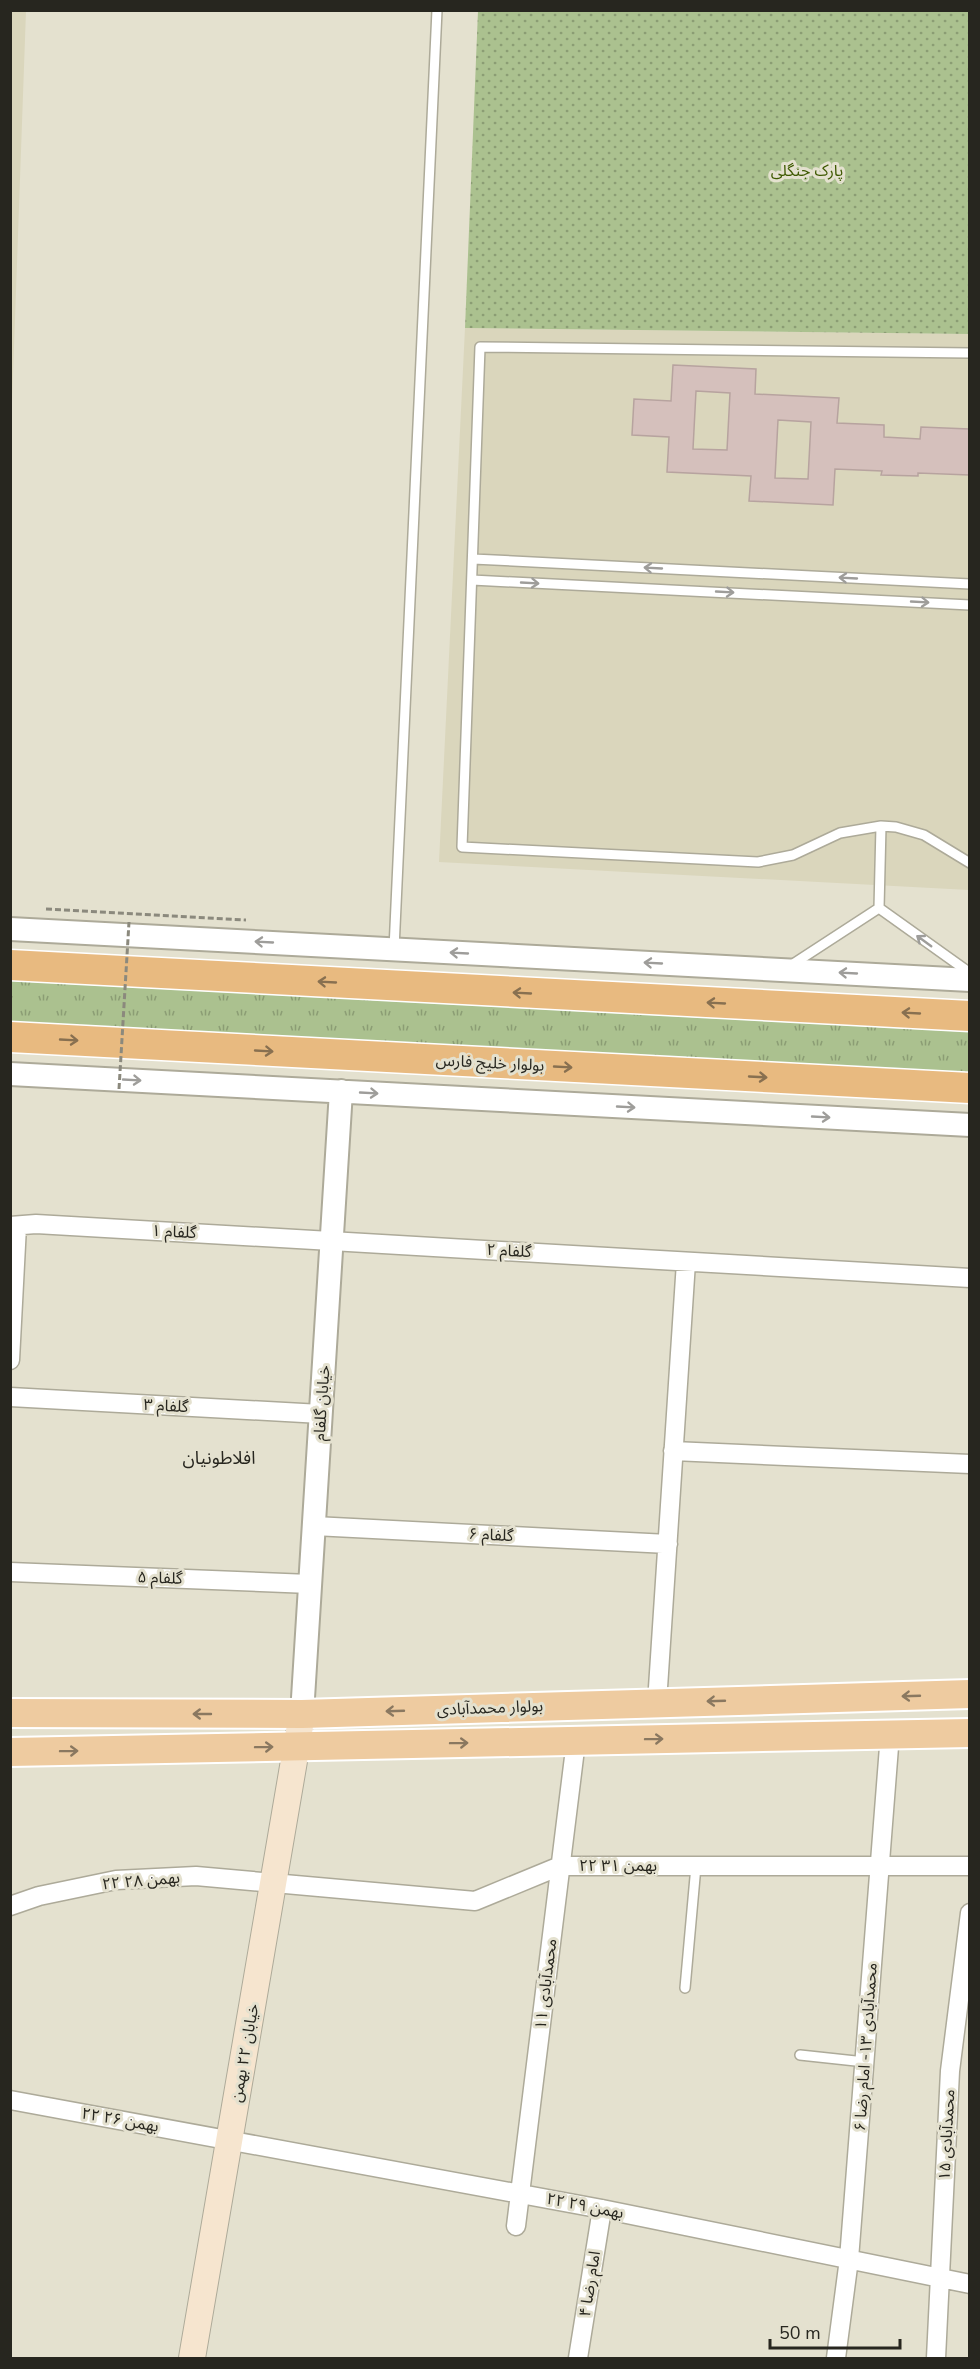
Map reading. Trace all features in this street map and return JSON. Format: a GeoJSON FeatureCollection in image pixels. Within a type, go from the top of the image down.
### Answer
{"type":"FeatureCollection","features":[{"type":"Feature","properties":{"kind":"highway"},"geometry":{"type":"LineString","coordinates":[[10,965],[969,1016]]}},
{"type":"Feature","properties":{"kind":"highway","name":"بولوار خلیج فارس"},"geometry":{"type":"LineString","coordinates":[[10,1037],[969,1088]]}},
{"type":"Feature","properties":{"kind":"main road","name":"بولوار محمدآبادی"},"geometry":{"type":"LineString","coordinates":[[10,1713],[302,1714],[969,1694]]}},
{"type":"Feature","properties":{"kind":"main road","name":"خیابان ۲۲ بهمن"},"geometry":{"type":"LineString","coordinates":[[192,2358],[302,1714]]}},
{"type":"Feature","properties":{"kind":"main road","name":"بولوار محمدآبادی"},"geometry":{"type":"LineString","coordinates":[[10,1752],[969,1733]]}},
{"type":"Feature","properties":{"kind":"street"},"geometry":{"type":"LineString","coordinates":[[10,929],[969,980]]}},
{"type":"Feature","properties":{"kind":"street"},"geometry":{"type":"LineString","coordinates":[[10,1074],[969,1125]]}},
{"type":"Feature","properties":{"kind":"street","name":"خیابان گلفام"},"geometry":{"type":"LineString","coordinates":[[302,1714],[341,1091]]}},
{"type":"Feature","properties":{"kind":"street","name":"گلفام ۱"},"geometry":{"type":"LineString","coordinates":[[14,1226],[36,1224],[332,1241]]}},
{"type":"Feature","properties":{"kind":"street"},"geometry":{"type":"LineString","coordinates":[[10,1360],[14,1226]]}},
{"type":"Feature","properties":{"kind":"street","name":"گلفام ۲"},"geometry":{"type":"LineString","coordinates":[[332,1241],[969,1278]]}},
{"type":"Feature","properties":{"kind":"street"},"geometry":{"type":"LineString","coordinates":[[657,1703],[686,1262]]}},
{"type":"Feature","properties":{"kind":"street","name":"گلفام ۳"},"geometry":{"type":"LineString","coordinates":[[10,1397],[321,1414]]}},
{"type":"Feature","properties":{"kind":"street"},"geometry":{"type":"LineString","coordinates":[[674,1451],[969,1464]]}},
{"type":"Feature","properties":{"kind":"street","name":"گلفام ۶"},"geometry":{"type":"LineString","coordinates":[[314,1526],[668,1544]]}},
{"type":"Feature","properties":{"kind":"street","name":"گلفام ۵"},"geometry":{"type":"LineString","coordinates":[[10,1572],[310,1584]]}},
{"type":"Feature","properties":{"kind":"street","name":"محمدآبادی ۱۳- امام رضا ۶"},"geometry":{"type":"LineString","coordinates":[[836,2358],[849,2259],[890,1734]]}},
{"type":"Feature","properties":{"kind":"street","name":"محمدآبادی ۱۱"},"geometry":{"type":"LineString","coordinates":[[516,2226],[576,1741]]}},
{"type":"Feature","properties":{"kind":"street","name":"۲۲ بهمن ۳۱"},"geometry":{"type":"LineString","coordinates":[[274,1884],[475,1901],[560,1866],[969,1866]]}},
{"type":"Feature","properties":{"kind":"street","name":"۲۲ بهمن ۲۸"},"geometry":{"type":"LineString","coordinates":[[10,1906],[39,1896],[116,1880],[196,1876],[274,1884]]}},
{"type":"Feature","properties":{"kind":"street","name":"محمدآبادی ۱۵"},"geometry":{"type":"LineString","coordinates":[[936,2358],[950,2071],[969,1913]]}},
{"type":"Feature","properties":{"kind":"street","name":"۲۲ بهمن ۲۶"},"geometry":{"type":"LineString","coordinates":[[10,2100],[230,2140]]}},
{"type":"Feature","properties":{"kind":"street","name":"۲۲ بهمن ۲۹"},"geometry":{"type":"LineString","coordinates":[[230,2140],[602,2209],[969,2284]]}},
{"type":"Feature","properties":{"kind":"street","name":"امام رضا ۴"},"geometry":{"type":"LineString","coordinates":[[578,2358],[602,2209]]}},
{"type":"Feature","properties":{"kind":"lane"},"geometry":{"type":"LineString","coordinates":[[394,949],[437,10]]}},
{"type":"Feature","properties":{"kind":"lane"},"geometry":{"type":"LineString","coordinates":[[969,353],[480,347],[462,847],[758,862],[793,855],[840,832],[881,826],[896,827],[924,835],[969,863]]}},
{"type":"Feature","properties":{"kind":"lane"},"geometry":{"type":"LineString","coordinates":[[473,559],[969,584]]}},
{"type":"Feature","properties":{"kind":"lane"},"geometry":{"type":"LineString","coordinates":[[472,580],[969,605]]}},
{"type":"Feature","properties":{"kind":"lane"},"geometry":{"type":"LineString","coordinates":[[879,908],[881,826]]}},
{"type":"Feature","properties":{"kind":"lane"},"geometry":{"type":"LineString","coordinates":[[783,970],[879,908]]}},
{"type":"Feature","properties":{"kind":"lane"},"geometry":{"type":"LineString","coordinates":[[879,908],[969,973]]}},
{"type":"Feature","properties":{"kind":"lane"},"geometry":{"type":"LineString","coordinates":[[686,1988],[696,1866]]}},
{"type":"Feature","properties":{"kind":"lane"},"geometry":{"type":"LineString","coordinates":[[800,2055],[865,2062]]}},
{"type":"Feature","properties":{"kind":"path"},"geometry":{"type":"LineString","coordinates":[[119,1089],[129,922]]}},
{"type":"Feature","properties":{"kind":"shaded area"},"geometry":{"type":"Polygon","coordinates":[[[10,11],[26,11],[11,431],[10,11]]]}},
{"type":"Feature","properties":{"kind":"shaded area"},"geometry":{"type":"Polygon","coordinates":[[[465,328],[969,334],[969,890],[439,862],[465,328]]]}},
{"type":"Feature","properties":{"kind":"green space","name":"پارک جنگلی"},"geometry":{"type":"Polygon","coordinates":[[[478,11],[969,11],[969,334],[465,328],[478,11]]]}},
{"type":"Feature","properties":{"kind":"green space"},"geometry":{"type":"Polygon","coordinates":[[[11,981],[969,1032],[969,1073],[11,1022],[11,981]]]}},
{"type":"Feature","properties":{"kind":"building"},"geometry":{"type":"Polygon","coordinates":[[[673,365],[756,369],[755,394],[839,398],[837,423],[884,425],[884,437],[920,439],[921,427],[969,429],[969,475],[918,473],[918,476],[881,475],[882,471],[835,469],[833,505],[749,501],[751,476],[667,472],[669,437],[632,435],[634,399],[671,401],[673,365]],[[696,391],[693,449],[727,450],[730,393],[696,391]],[[778,420],[775,478],[808,479],[811,422],[778,420]]]}},
{"type":"Feature","properties":{"kind":"district","name":"افلاطونیان"},"geometry":{"type":"Point","coordinates":[219,1458]}}]}
